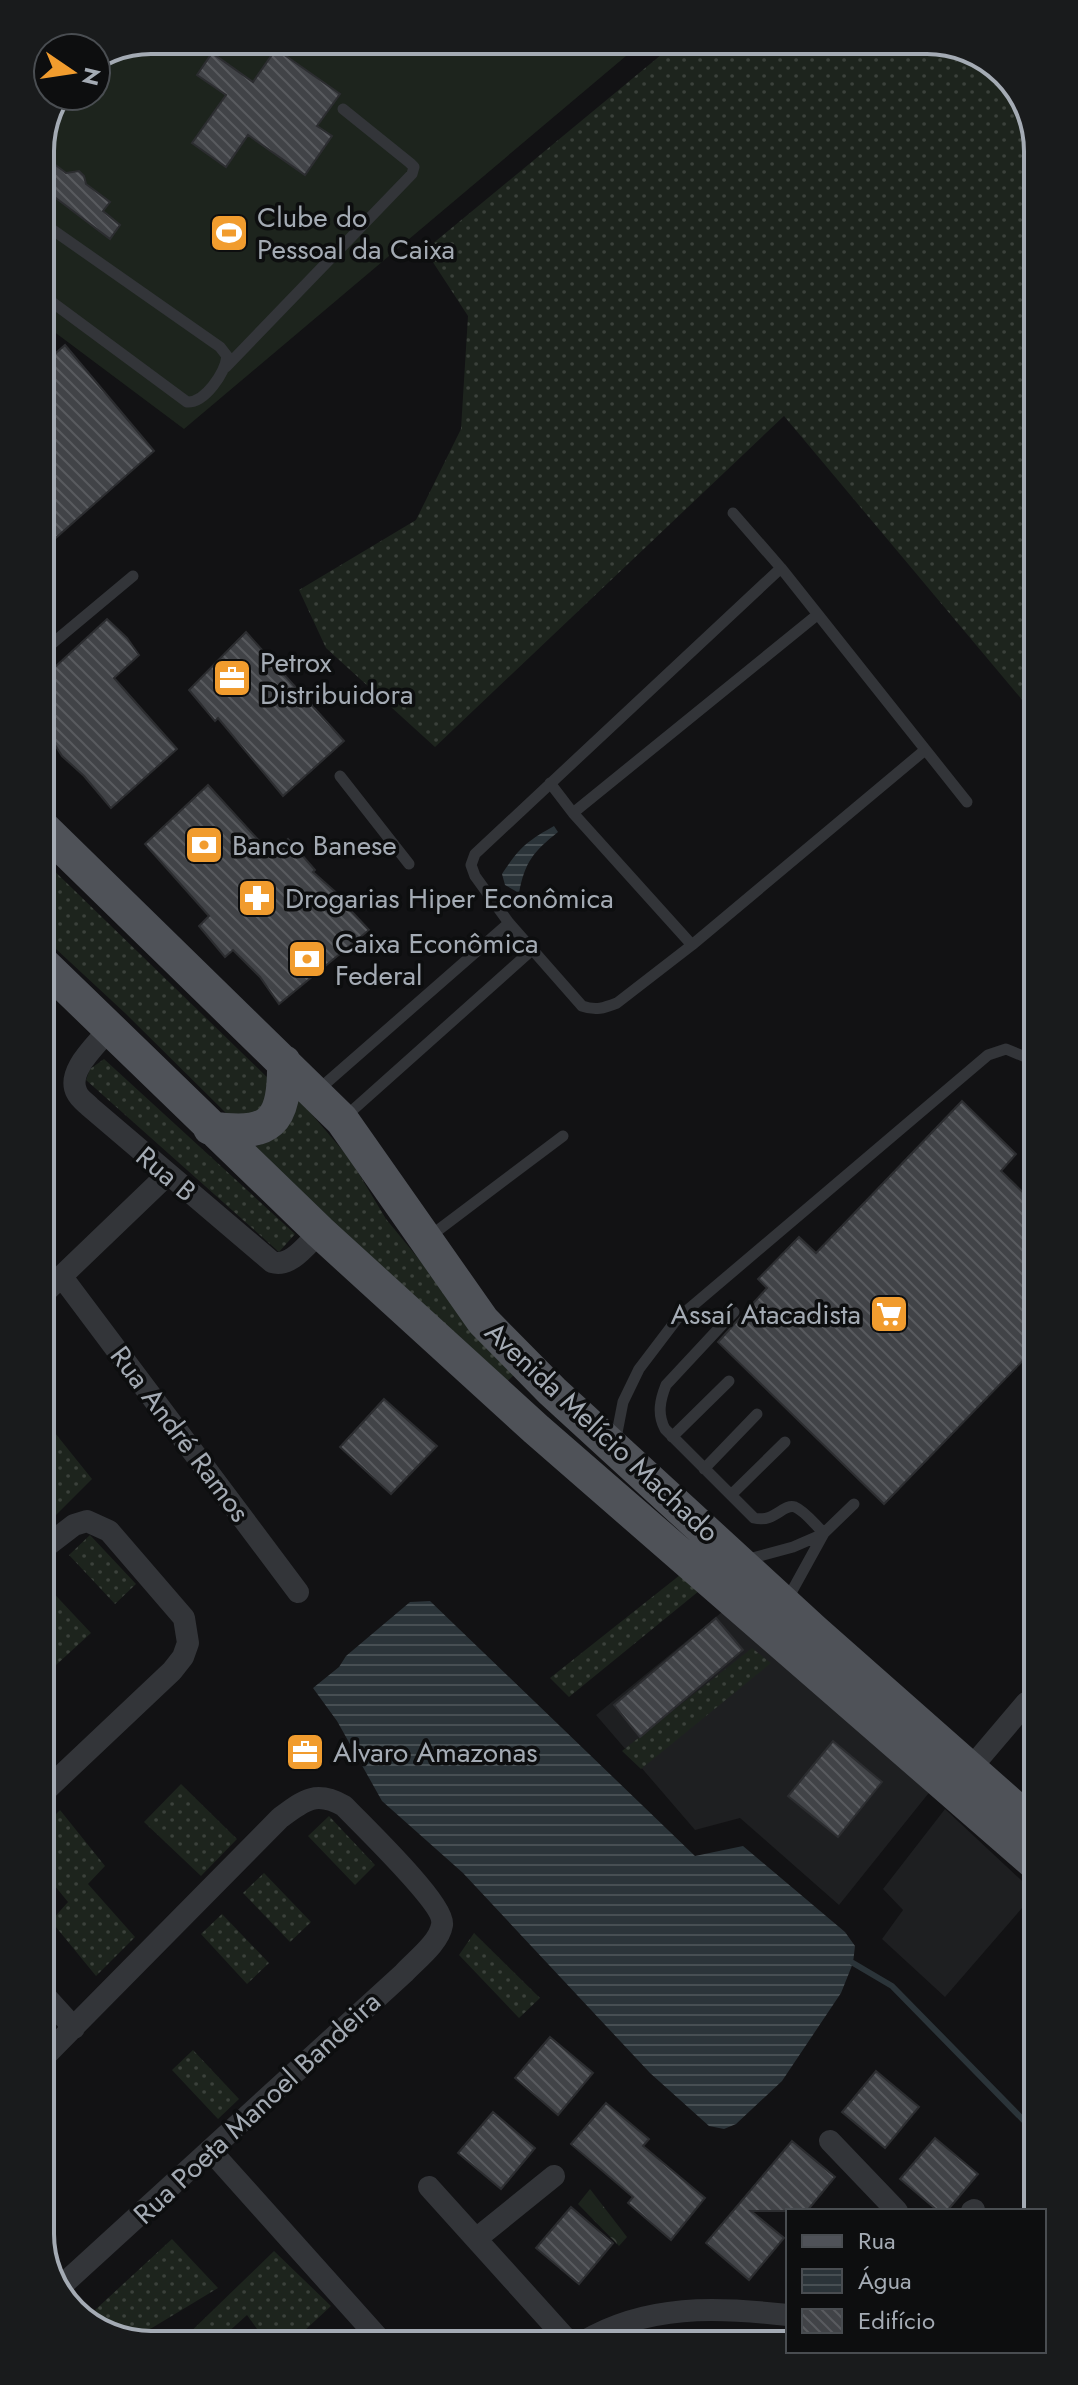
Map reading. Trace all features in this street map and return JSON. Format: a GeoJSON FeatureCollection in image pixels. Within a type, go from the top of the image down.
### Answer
{"type":"FeatureCollection","features":[{"type":"Feature","properties":{"kind":"main road","name":"Avenida Melício Machado"},"geometry":{"type":"LineString","coordinates":[[54,839],[342,1120],[483,1321],[552,1391],[1024,1817]]}},
{"type":"Feature","properties":{"kind":"main road","name":"Avenida Melício Machado"},"geometry":{"type":"LineString","coordinates":[[54,974],[320,1232],[536,1429],[1024,1854]]}},
{"type":"Feature","properties":{"kind":"main road"},"geometry":{"type":"LineString","coordinates":[[210,1128],[253,1132],[268,1124],[277,1113],[284,1092],[284,1062]]}},
{"type":"Feature","properties":{"kind":"street","name":"Rua B"},"geometry":{"type":"LineString","coordinates":[[110,1028],[78,1068],[74,1080],[77,1093],[167,1175],[272,1262],[287,1262],[320,1232]]}},
{"type":"Feature","properties":{"kind":"street"},"geometry":{"type":"LineString","coordinates":[[54,1284],[167,1175]]}},
{"type":"Feature","properties":{"kind":"street","name":"Rua André Ramos"},"geometry":{"type":"LineString","coordinates":[[62,1277],[298,1592]]}},
{"type":"Feature","properties":{"kind":"street"},"geometry":{"type":"LineString","coordinates":[[54,1540],[74,1525],[87,1521],[109,1531],[184,1618],[188,1643],[183,1657],[172,1671],[54,1782]]}},
{"type":"Feature","properties":{"kind":"street"},"geometry":{"type":"LineString","coordinates":[[970,1769],[1024,1705]]}},
{"type":"Feature","properties":{"kind":"street","name":"Rua Poeta Manoel Bandeira"},"geometry":{"type":"LineString","coordinates":[[67,2281],[404,1973],[434,1940],[442,1927],[442,1918],[424,1890],[344,1806],[330,1798],[317,1796],[280,1818],[74,2028]]}},
{"type":"Feature","properties":{"kind":"street"},"geometry":{"type":"LineString","coordinates":[[54,2006],[74,2028],[54,2047]]}},
{"type":"Feature","properties":{"kind":"street"},"geometry":{"type":"LineString","coordinates":[[830,2141],[895,2209]]}},
{"type":"Feature","properties":{"kind":"street"},"geometry":{"type":"LineString","coordinates":[[211,2151],[372,2331]]}},
{"type":"Feature","properties":{"kind":"street"},"geometry":{"type":"LineString","coordinates":[[476,2239],[554,2176]]}},
{"type":"Feature","properties":{"kind":"street"},"geometry":{"type":"LineString","coordinates":[[429,2187],[559,2331]]}},
{"type":"Feature","properties":{"kind":"street"},"geometry":{"type":"LineString","coordinates":[[601,2331],[659,2313],[716,2309],[786,2315]]}},
{"type":"Feature","properties":{"kind":"lane"},"geometry":{"type":"LineString","coordinates":[[54,304],[187,402],[192,403],[200,398],[412,174],[414,167],[410,163],[343,109]]}},
{"type":"Feature","properties":{"kind":"lane"},"geometry":{"type":"LineString","coordinates":[[54,231],[220,347],[227,356],[226,368]]}},
{"type":"Feature","properties":{"kind":"lane"},"geometry":{"type":"LineString","coordinates":[[733,513],[781,568],[967,802]]}},
{"type":"Feature","properties":{"kind":"lane"},"geometry":{"type":"LineString","coordinates":[[781,568],[475,854],[471,865],[475,876],[509,923],[582,1006],[593,1010],[617,1003],[692,945],[925,750]]}},
{"type":"Feature","properties":{"kind":"lane"},"geometry":{"type":"LineString","coordinates":[[54,642],[133,576]]}},
{"type":"Feature","properties":{"kind":"lane"},"geometry":{"type":"LineString","coordinates":[[573,813],[817,615]]}},
{"type":"Feature","properties":{"kind":"lane"},"geometry":{"type":"LineString","coordinates":[[340,776],[409,864]]}},
{"type":"Feature","properties":{"kind":"lane"},"geometry":{"type":"LineString","coordinates":[[550,783],[573,813],[692,945]]}},
{"type":"Feature","properties":{"kind":"lane"},"geometry":{"type":"LineString","coordinates":[[314,1093],[509,923]]}},
{"type":"Feature","properties":{"kind":"lane"},"geometry":{"type":"LineString","coordinates":[[342,1120],[532,950]]}},
{"type":"Feature","properties":{"kind":"lane"},"geometry":{"type":"LineString","coordinates":[[614,1447],[623,1402],[639,1369],[677,1319],[988,1055],[1006,1049],[1024,1055]]}},
{"type":"Feature","properties":{"kind":"lane"},"geometry":{"type":"LineString","coordinates":[[425,1240],[563,1136]]}},
{"type":"Feature","properties":{"kind":"lane"},"geometry":{"type":"LineString","coordinates":[[734,1312],[666,1385],[661,1399],[661,1423],[754,1518],[762,1520],[773,1517],[785,1507],[795,1507],[824,1533]]}},
{"type":"Feature","properties":{"kind":"lane"},"geometry":{"type":"LineString","coordinates":[[672,1437],[729,1381]]}},
{"type":"Feature","properties":{"kind":"lane"},"geometry":{"type":"LineString","coordinates":[[704,1469],[757,1414]]}},
{"type":"Feature","properties":{"kind":"lane"},"geometry":{"type":"LineString","coordinates":[[731,1495],[785,1442]]}},
{"type":"Feature","properties":{"kind":"lane"},"geometry":{"type":"LineString","coordinates":[[785,1604],[824,1533],[854,1504]]}},
{"type":"Feature","properties":{"kind":"lane"},"geometry":{"type":"LineString","coordinates":[[738,1561],[757,1559],[824,1533]]}},
{"type":"Feature","properties":{"kind":"shaded area"},"geometry":{"type":"Polygon","coordinates":[[[722,1612],[932,1789],[839,1905],[740,1818],[695,1830],[596,1715],[722,1612]]]}},
{"type":"Feature","properties":{"kind":"shaded area"},"geometry":{"type":"Polygon","coordinates":[[[945,1809],[1024,1883],[1024,1906],[945,1997],[882,1939],[903,1910],[883,1889],[945,1809]]]}},
{"type":"Feature","properties":{"kind":"green space","name":"Clube do Pessoal da Caixa"},"geometry":{"type":"Polygon","coordinates":[[[628,54],[184,429],[54,332],[54,145],[61,114],[112,112],[112,62],[132,56],[628,54]]]}},
{"type":"Feature","properties":{"kind":"green space"},"geometry":{"type":"Polygon","coordinates":[[[662,54],[933,54],[964,61],[986,74],[1000,87],[1014,108],[1024,151],[1024,702],[784,416],[435,747],[326,648],[299,590],[416,520],[461,429],[468,316],[425,250],[662,54]]]}},
{"type":"Feature","properties":{"kind":"green space"},"geometry":{"type":"Polygon","coordinates":[[[54,871],[270,1080],[262,1117],[233,1120],[54,947],[54,871]]]}},
{"type":"Feature","properties":{"kind":"green space"},"geometry":{"type":"Polygon","coordinates":[[[104,1059],[295,1234],[279,1252],[86,1080],[90,1069],[104,1059]]]}},
{"type":"Feature","properties":{"kind":"green space"},"geometry":{"type":"Polygon","coordinates":[[[297,1097],[350,1159],[386,1219],[514,1375],[504,1384],[241,1151],[279,1135],[289,1121],[297,1097]]]}},
{"type":"Feature","properties":{"kind":"green space"},"geometry":{"type":"Polygon","coordinates":[[[54,1432],[92,1479],[54,1517],[54,1432]]]}},
{"type":"Feature","properties":{"kind":"green space"},"geometry":{"type":"Polygon","coordinates":[[[90,1535],[136,1584],[115,1604],[69,1555],[90,1535]]]}},
{"type":"Feature","properties":{"kind":"green space"},"geometry":{"type":"Polygon","coordinates":[[[680,1575],[699,1591],[569,1697],[550,1678],[680,1575]]]}},
{"type":"Feature","properties":{"kind":"green space"},"geometry":{"type":"Polygon","coordinates":[[[54,1594],[91,1633],[56,1665],[54,1663],[54,1594]]]}},
{"type":"Feature","properties":{"kind":"green space"},"geometry":{"type":"Polygon","coordinates":[[[752,1648],[771,1663],[641,1769],[622,1751],[752,1648]]]}},
{"type":"Feature","properties":{"kind":"green space"},"geometry":{"type":"Polygon","coordinates":[[[181,1784],[237,1839],[201,1876],[144,1822],[181,1784]]]}},
{"type":"Feature","properties":{"kind":"green space"},"geometry":{"type":"Polygon","coordinates":[[[60,1810],[105,1866],[88,1884],[135,1937],[96,1976],[54,1925],[54,1918],[68,1902],[54,1885],[54,1816],[60,1810]]]}},
{"type":"Feature","properties":{"kind":"green space"},"geometry":{"type":"Polygon","coordinates":[[[329,1816],[375,1865],[355,1885],[308,1836],[329,1816]]]}},
{"type":"Feature","properties":{"kind":"green space"},"geometry":{"type":"Polygon","coordinates":[[[264,1873],[311,1922],[290,1942],[243,1893],[264,1873]]]}},
{"type":"Feature","properties":{"kind":"green space"},"geometry":{"type":"Polygon","coordinates":[[[222,1914],[269,1963],[247,1984],[201,1934],[222,1914]]]}},
{"type":"Feature","properties":{"kind":"green space"},"geometry":{"type":"Polygon","coordinates":[[[474,1933],[540,1998],[519,2018],[459,1955],[474,1933]]]}},
{"type":"Feature","properties":{"kind":"green space"},"geometry":{"type":"Polygon","coordinates":[[[193,2050],[239,2099],[218,2119],[172,2070],[193,2050]]]}},
{"type":"Feature","properties":{"kind":"green space"},"geometry":{"type":"Polygon","coordinates":[[[590,2189],[627,2237],[619,2246],[578,2204],[590,2189]]]}},
{"type":"Feature","properties":{"kind":"green space"},"geometry":{"type":"Polygon","coordinates":[[[172,2239],[218,2288],[147,2331],[120,2326],[103,2318],[95,2310],[172,2239]]]}},
{"type":"Feature","properties":{"kind":"green space"},"geometry":{"type":"Polygon","coordinates":[[[274,2251],[331,2306],[304,2331],[259,2331],[247,2315],[229,2331],[191,2331],[274,2251]]]}},
{"type":"Feature","properties":{"kind":"water"},"geometry":{"type":"Polygon","coordinates":[[[554,826],[558,832],[531,858],[519,893],[505,885],[502,874],[514,858],[530,841],[554,826]]]}},
{"type":"Feature","properties":{"kind":"water"},"geometry":{"type":"Polygon","coordinates":[[[430,1601],[695,1856],[743,1846],[845,1932],[855,1946],[853,1963],[841,1993],[782,2081],[736,2124],[724,2129],[709,2126],[650,2073],[463,1873],[382,1801],[337,1721],[313,1688],[410,1602],[430,1601]]]}},
{"type":"Feature","properties":{"kind":"building"},"geometry":{"type":"Polygon","coordinates":[[[211,54],[253,82],[273,54],[283,54],[340,94],[317,126],[332,136],[305,175],[248,135],[226,167],[192,143],[226,95],[197,75],[211,54]]]}},
{"type":"Feature","properties":{"kind":"building"},"geometry":{"type":"Polygon","coordinates":[[[54,164],[66,173],[79,171],[86,184],[110,202],[103,211],[120,225],[110,239],[54,197],[54,164]]]}},
{"type":"Feature","properties":{"kind":"building"},"geometry":{"type":"Polygon","coordinates":[[[65,345],[154,451],[54,539],[54,355],[65,345]]]}},
{"type":"Feature","properties":{"kind":"building"},"geometry":{"type":"Polygon","coordinates":[[[107,619],[139,655],[114,678],[177,749],[111,808],[54,743],[54,668],[107,619]]]}},
{"type":"Feature","properties":{"kind":"building"},"geometry":{"type":"Polygon","coordinates":[[[246,632],[344,741],[283,796],[218,718],[215,721],[189,690],[246,632]]]}},
{"type":"Feature","properties":{"kind":"building"},"geometry":{"type":"Polygon","coordinates":[[[208,785],[272,855],[288,839],[315,870],[313,872],[340,896],[369,930],[279,1004],[260,977],[233,950],[225,957],[199,926],[209,916],[145,844],[208,785]]]}},
{"type":"Feature","properties":{"kind":"building","name":"Assaí Atacadista"},"geometry":{"type":"Polygon","coordinates":[[[962,1101],[1016,1154],[1001,1171],[1024,1193],[1024,1359],[884,1504],[718,1342],[767,1288],[758,1279],[799,1237],[816,1253],[962,1101]]]}},
{"type":"Feature","properties":{"kind":"building"},"geometry":{"type":"Polygon","coordinates":[[[384,1399],[437,1446],[391,1494],[340,1447],[384,1399]]]}},
{"type":"Feature","properties":{"kind":"building"},"geometry":{"type":"Polygon","coordinates":[[[716,1618],[743,1650],[640,1737],[614,1705],[716,1618]]]}},
{"type":"Feature","properties":{"kind":"building"},"geometry":{"type":"Polygon","coordinates":[[[833,1741],[882,1782],[838,1837],[788,1796],[833,1741]]]}},
{"type":"Feature","properties":{"kind":"building"},"geometry":{"type":"Polygon","coordinates":[[[550,2037],[593,2073],[558,2115],[515,2078],[550,2037]]]}},
{"type":"Feature","properties":{"kind":"building"},"geometry":{"type":"Polygon","coordinates":[[[876,2071],[919,2107],[885,2148],[842,2112],[876,2071]]]}},
{"type":"Feature","properties":{"kind":"building"},"geometry":{"type":"Polygon","coordinates":[[[606,2103],[649,2139],[643,2146],[705,2198],[671,2240],[628,2203],[633,2197],[571,2144],[606,2103]]]}},
{"type":"Feature","properties":{"kind":"building"},"geometry":{"type":"Polygon","coordinates":[[[493,2112],[535,2148],[501,2189],[458,2153],[493,2112]]]}},
{"type":"Feature","properties":{"kind":"building"},"geometry":{"type":"Polygon","coordinates":[[[935,2138],[978,2174],[949,2209],[936,2209],[900,2179],[935,2138]]]}},
{"type":"Feature","properties":{"kind":"building"},"geometry":{"type":"Polygon","coordinates":[[[792,2141],[835,2177],[809,2209],[751,2211],[784,2238],[749,2280],[706,2243],[792,2141]]]}},
{"type":"Feature","properties":{"kind":"building"},"geometry":{"type":"Polygon","coordinates":[[[571,2207],[613,2243],[579,2284],[536,2248],[571,2207]]]}},
{"type":"Feature","properties":{"kind":"waterway"},"geometry":{"type":"LineString","coordinates":[[853,1963],[892,1986],[1024,2121]]}},
{"type":"Feature","properties":{"kind":"place","name":"Clube do Pessoal da Caixa"},"geometry":{"type":"Point","coordinates":[229,233]}},
{"type":"Feature","properties":{"kind":"place","name":"Petrox Distribuidora"},"geometry":{"type":"Point","coordinates":[232,678]}},
{"type":"Feature","properties":{"kind":"place","name":"Banco Banese"},"geometry":{"type":"Point","coordinates":[204,845]}},
{"type":"Feature","properties":{"kind":"place","name":"Drogarias Hiper Econômica"},"geometry":{"type":"Point","coordinates":[257,898]}},
{"type":"Feature","properties":{"kind":"place","name":"Caixa Econômica Federal"},"geometry":{"type":"Point","coordinates":[307,959]}},
{"type":"Feature","properties":{"kind":"place","name":"Assaí Atacadista"},"geometry":{"type":"Point","coordinates":[889,1314]}},
{"type":"Feature","properties":{"kind":"place","name":"Alvaro Amazonas"},"geometry":{"type":"Point","coordinates":[305,1752]}}]}
